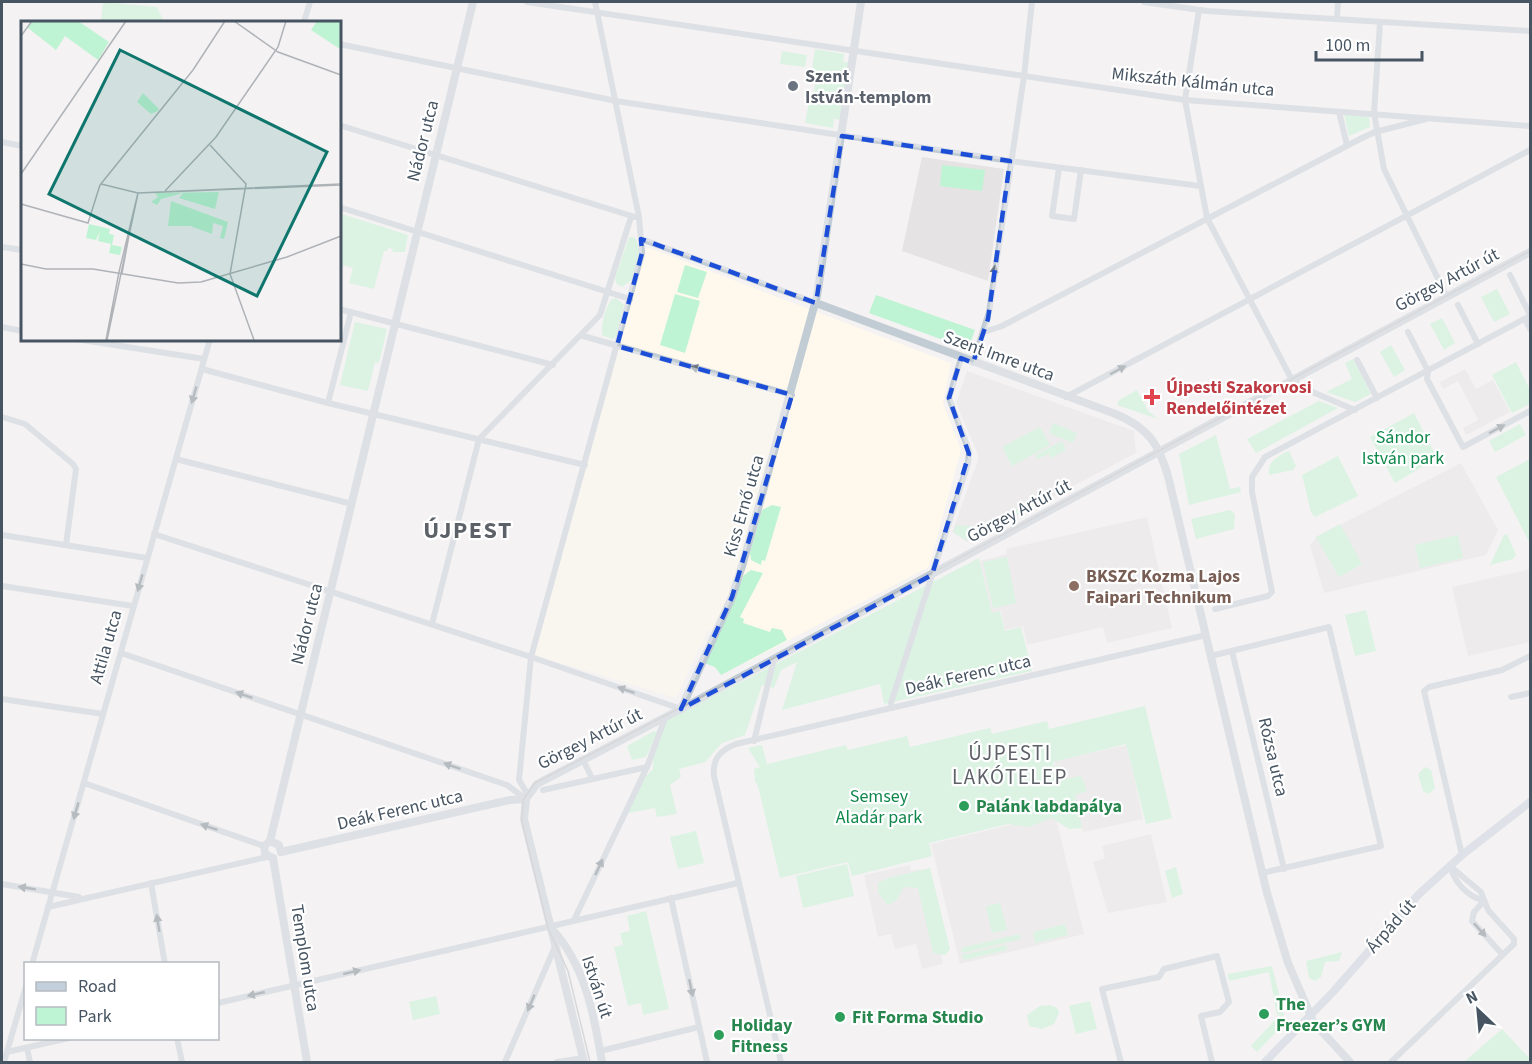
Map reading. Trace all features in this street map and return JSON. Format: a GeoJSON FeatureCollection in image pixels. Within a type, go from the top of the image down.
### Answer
{"type":"FeatureCollection","features":[{"type":"Feature","properties":{"kind":"main road","name":"Árpád út"},"geometry":{"type":"LineString","coordinates":[[1265,1062],[1419,894],[1462,855],[1530,802]]}},
{"type":"Feature","properties":{"kind":"street"},"geometry":{"type":"LineString","coordinates":[[304,21],[310,2]]}},
{"type":"Feature","properties":{"kind":"street","name":"Nádor utca"},"geometry":{"type":"LineString","coordinates":[[270,857],[267,844],[473,2]]}},
{"type":"Feature","properties":{"kind":"street"},"geometry":{"type":"LineString","coordinates":[[526,2],[597,12]]}},
{"type":"Feature","properties":{"kind":"street"},"geometry":{"type":"LineString","coordinates":[[527,797],[519,780],[531,657],[642,253],[628,161],[595,2]]}},
{"type":"Feature","properties":{"kind":"street","name":"Kiss Ernő utca"},"geometry":{"type":"LineString","coordinates":[[681,710],[732,597],[792,395],[816,303],[861,2]]}},
{"type":"Feature","properties":{"kind":"street"},"geometry":{"type":"LineString","coordinates":[[974,363],[984,332],[1024,76],[1032,2]]}},
{"type":"Feature","properties":{"kind":"street"},"geometry":{"type":"LineString","coordinates":[[1145,2],[1199,10],[1530,31]]}},
{"type":"Feature","properties":{"kind":"street"},"geometry":{"type":"LineString","coordinates":[[1337,18],[1338,2]]}},
{"type":"Feature","properties":{"kind":"street"},"geometry":{"type":"LineString","coordinates":[[1199,10],[1185,100],[1207,218],[1292,380],[1303,388],[1355,410]]}},
{"type":"Feature","properties":{"kind":"street","name":"Mikszáth Kálmán utca"},"geometry":{"type":"LineString","coordinates":[[597,12],[1185,100],[1530,126]]}},
{"type":"Feature","properties":{"kind":"street"},"geometry":{"type":"LineString","coordinates":[[1380,23],[1374,113],[1375,132],[1387,178],[1447,297]]}},
{"type":"Feature","properties":{"kind":"street"},"geometry":{"type":"LineString","coordinates":[[340,44],[616,101],[1010,161],[1200,186]]}},
{"type":"Feature","properties":{"kind":"street"},"geometry":{"type":"LineString","coordinates":[[1339,112],[1347,145]]}},
{"type":"Feature","properties":{"kind":"street"},"geometry":{"type":"LineString","coordinates":[[984,332],[1002,326],[1347,145],[1375,132],[1433,118]]}},
{"type":"Feature","properties":{"kind":"street"},"geometry":{"type":"LineString","coordinates":[[340,125],[635,217]]}},
{"type":"Feature","properties":{"kind":"street"},"geometry":{"type":"LineString","coordinates":[[2,142],[21,146]]}},
{"type":"Feature","properties":{"kind":"street"},"geometry":{"type":"LineString","coordinates":[[1066,397],[1530,150]]}},
{"type":"Feature","properties":{"kind":"street"},"geometry":{"type":"LineString","coordinates":[[1059,168],[1052,216],[1074,219],[1081,170]]}},
{"type":"Feature","properties":{"kind":"street"},"geometry":{"type":"LineString","coordinates":[[340,207],[630,299]]}},
{"type":"Feature","properties":{"kind":"street"},"geometry":{"type":"LineString","coordinates":[[432,624],[479,440],[600,315],[635,217]]}},
{"type":"Feature","properties":{"kind":"street"},"geometry":{"type":"LineString","coordinates":[[641,239],[816,303]]}},
{"type":"Feature","properties":{"kind":"street"},"geometry":{"type":"LineString","coordinates":[[2,247],[21,250]]}},
{"type":"Feature","properties":{"kind":"street","name":"Görgey Artúr út"},"geometry":{"type":"LineString","coordinates":[[527,797],[542,780],[681,710],[1530,252]]}},
{"type":"Feature","properties":{"kind":"street"},"geometry":{"type":"LineString","coordinates":[[1510,275],[1529,317],[1530,329]]}},
{"type":"Feature","properties":{"kind":"street","name":"Szent Imre utca"},"geometry":{"type":"LineString","coordinates":[[816,303],[1137,423],[1145,430],[1159,453]]}},
{"type":"Feature","properties":{"kind":"street"},"geometry":{"type":"LineString","coordinates":[[1458,305],[1478,344]]}},
{"type":"Feature","properties":{"kind":"street"},"geometry":{"type":"LineString","coordinates":[[340,309],[553,365]]}},
{"type":"Feature","properties":{"kind":"street"},"geometry":{"type":"LineString","coordinates":[[328,403],[351,312]]}},
{"type":"Feature","properties":{"kind":"street"},"geometry":{"type":"LineString","coordinates":[[1215,609],[1268,596],[1272,591],[1252,492],[1252,477],[1258,466],[1272,452],[1529,317]]}},
{"type":"Feature","properties":{"kind":"street"},"geometry":{"type":"LineString","coordinates":[[2,327],[21,331]]}},
{"type":"Feature","properties":{"kind":"street"},"geometry":{"type":"LineString","coordinates":[[1408,332],[1428,370],[1427,379],[1463,447],[1530,411]]}},
{"type":"Feature","properties":{"kind":"street"},"geometry":{"type":"LineString","coordinates":[[582,336],[792,395]]}},
{"type":"Feature","properties":{"kind":"street"},"geometry":{"type":"LineString","coordinates":[[82,340],[204,359]]}},
{"type":"Feature","properties":{"kind":"street","name":"Attila utca"},"geometry":{"type":"LineString","coordinates":[[32,962],[210,340]]}},
{"type":"Feature","properties":{"kind":"street"},"geometry":{"type":"LineString","coordinates":[[892,708],[891,703],[969,454],[949,398],[961,358]]}},
{"type":"Feature","properties":{"kind":"street"},"geometry":{"type":"LineString","coordinates":[[1357,360],[1377,398]]}},
{"type":"Feature","properties":{"kind":"street"},"geometry":{"type":"LineString","coordinates":[[201,369],[328,403],[585,465]]}},
{"type":"Feature","properties":{"kind":"street"},"geometry":{"type":"LineString","coordinates":[[2,417],[25,424],[73,464],[76,470],[66,546]]}},
{"type":"Feature","properties":{"kind":"street","name":"Rózsa utca"},"geometry":{"type":"LineString","coordinates":[[1159,453],[1169,480],[1262,873],[1288,963],[1310,1015],[1319,1030],[1350,1062]]}},
{"type":"Feature","properties":{"kind":"street"},"geometry":{"type":"LineString","coordinates":[[176,459],[352,504]]}},
{"type":"Feature","properties":{"kind":"street"},"geometry":{"type":"LineString","coordinates":[[154,534],[531,657],[681,710]]}},
{"type":"Feature","properties":{"kind":"street"},"geometry":{"type":"LineString","coordinates":[[2,536],[147,558]]}},
{"type":"Feature","properties":{"kind":"street"},"geometry":{"type":"LineString","coordinates":[[2,586],[133,606]]}},
{"type":"Feature","properties":{"kind":"street"},"geometry":{"type":"LineString","coordinates":[[1211,656],[1329,627],[1381,846],[1262,873]]}},
{"type":"Feature","properties":{"kind":"street","name":"Deák Ferenc utca"},"geometry":{"type":"LineString","coordinates":[[738,883],[713,770],[720,753],[736,744],[1206,634]]}},
{"type":"Feature","properties":{"kind":"street","name":"Rózsa utca"},"geometry":{"type":"LineString","coordinates":[[1232,651],[1284,869]]}},
{"type":"Feature","properties":{"kind":"street"},"geometry":{"type":"LineString","coordinates":[[121,653],[507,785],[527,797]]}},
{"type":"Feature","properties":{"kind":"street"},"geometry":{"type":"LineString","coordinates":[[1462,855],[1425,689],[1502,670],[1530,656]]}},
{"type":"Feature","properties":{"kind":"street"},"geometry":{"type":"LineString","coordinates":[[754,741],[774,659]]}},
{"type":"Feature","properties":{"kind":"street"},"geometry":{"type":"LineString","coordinates":[[1511,697],[1530,693]]}},
{"type":"Feature","properties":{"kind":"street"},"geometry":{"type":"LineString","coordinates":[[2,699],[103,714]]}},
{"type":"Feature","properties":{"kind":"street"},"geometry":{"type":"LineString","coordinates":[[574,920],[647,767],[665,718]]}},
{"type":"Feature","properties":{"kind":"street"},"geometry":{"type":"LineString","coordinates":[[583,760],[592,778]]}},
{"type":"Feature","properties":{"kind":"street"},"geometry":{"type":"LineString","coordinates":[[543,790],[647,767]]}},
{"type":"Feature","properties":{"kind":"street"},"geometry":{"type":"LineString","coordinates":[[507,785],[519,780]]}},
{"type":"Feature","properties":{"kind":"street"},"geometry":{"type":"LineString","coordinates":[[48,907],[270,857],[280,852],[277,842],[267,844],[84,783]]}},
{"type":"Feature","properties":{"kind":"street","name":"Deák Ferenc utca"},"geometry":{"type":"LineString","coordinates":[[280,852],[527,797]]}},
{"type":"Feature","properties":{"kind":"street","name":"István út"},"geometry":{"type":"LineString","coordinates":[[527,797],[524,819],[583,1060]]}},
{"type":"Feature","properties":{"kind":"street","name":"Templom utca"},"geometry":{"type":"LineString","coordinates":[[270,857],[307,1062]]}},
{"type":"Feature","properties":{"kind":"street"},"geometry":{"type":"LineString","coordinates":[[1391,1062],[1514,944],[1514,939],[1483,903],[1454,880],[1450,866]]}},
{"type":"Feature","properties":{"kind":"street"},"geometry":{"type":"LineString","coordinates":[[152,883],[165,962]]}},
{"type":"Feature","properties":{"kind":"street"},"geometry":{"type":"LineString","coordinates":[[219,1003],[738,883],[781,1062]]}},
{"type":"Feature","properties":{"kind":"street"},"geometry":{"type":"LineString","coordinates":[[2,884],[82,898]]}},
{"type":"Feature","properties":{"kind":"street"},"geometry":{"type":"LineString","coordinates":[[671,898],[707,1062]]}},
{"type":"Feature","properties":{"kind":"street"},"geometry":{"type":"LineString","coordinates":[[1483,903],[1472,914],[1472,921],[1502,954]]}},
{"type":"Feature","properties":{"kind":"street","name":"István út"},"geometry":{"type":"LineString","coordinates":[[550,927],[563,939],[579,969],[602,1062]]}},
{"type":"Feature","properties":{"kind":"street"},"geometry":{"type":"LineString","coordinates":[[505,1062],[554,949]]}},
{"type":"Feature","properties":{"kind":"street"},"geometry":{"type":"LineString","coordinates":[[1121,1062],[1102,989],[1159,977],[1164,969],[1217,956],[1229,1002],[1220,1012],[1201,1016],[1212,1062]]}},
{"type":"Feature","properties":{"kind":"street"},"geometry":{"type":"LineString","coordinates":[[3,1062],[24,993]]}},
{"type":"Feature","properties":{"kind":"street"},"geometry":{"type":"LineString","coordinates":[[600,1051],[699,1027]]}},
{"type":"Feature","properties":{"kind":"street"},"geometry":{"type":"LineString","coordinates":[[6,1052],[61,1040]]}},
{"type":"Feature","properties":{"kind":"street"},"geometry":{"type":"LineString","coordinates":[[177,1040],[182,1062]]}},
{"type":"Feature","properties":{"kind":"street"},"geometry":{"type":"LineString","coordinates":[[27,1048],[30,1062]]}},
{"type":"Feature","properties":{"kind":"street"},"geometry":{"type":"LineString","coordinates":[[557,1062],[583,1060]]}},
{"type":"Feature","properties":{"kind":"highlighted area"},"geometry":{"type":"Polygon","coordinates":[[[842,136],[1010,161],[988,319],[973,363],[961,358],[949,398],[969,454],[932,575],[681,709],[732,597],[792,395],[617,346],[642,253],[641,239],[816,303],[842,136]]]}},
{"type":"Feature","properties":{"kind":"shaded area"},"geometry":{"type":"Polygon","coordinates":[[[922,157],[1004,169],[988,281],[902,251],[922,157]]]}},
{"type":"Feature","properties":{"kind":"shaded area"},"geometry":{"type":"Polygon","coordinates":[[[647,247],[951,363],[943,403],[961,450],[929,567],[747,662],[738,645],[708,630],[676,698],[534,655],[647,247]]]}},
{"type":"Feature","properties":{"kind":"shaded area"},"geometry":{"type":"Polygon","coordinates":[[[1465,369],[1476,389],[1493,380],[1510,412],[1466,435],[1463,428],[1478,420],[1458,381],[1443,389],[1440,382],[1465,369]]]}},
{"type":"Feature","properties":{"kind":"shaded area"},"geometry":{"type":"Polygon","coordinates":[[[967,371],[1134,431],[1136,453],[967,542],[952,532],[979,457],[956,403],[967,371]]]}},
{"type":"Feature","properties":{"kind":"shaded area"},"geometry":{"type":"Polygon","coordinates":[[[1461,463],[1498,530],[1486,555],[1324,593],[1310,545],[1316,537],[1461,463]]]}},
{"type":"Feature","properties":{"kind":"shaded area","name":"BKSZC Kozma Lajos Faipari Technikum"},"geometry":{"type":"Polygon","coordinates":[[[1147,517],[1172,628],[1107,643],[1103,627],[1027,645],[1023,626],[1005,630],[1001,611],[992,613],[980,561],[1007,554],[1006,549],[1147,517]]]}},
{"type":"Feature","properties":{"kind":"shaded area"},"geometry":{"type":"Polygon","coordinates":[[[1530,569],[1530,642],[1468,656],[1452,587],[1530,569]]]}},
{"type":"Feature","properties":{"kind":"shaded area"},"geometry":{"type":"Polygon","coordinates":[[[1127,745],[1143,819],[1084,832],[1078,823],[1066,815],[1054,761],[1127,745]]]}},
{"type":"Feature","properties":{"kind":"shaded area"},"geometry":{"type":"Polygon","coordinates":[[[1055,814],[1084,934],[960,964],[931,844],[1055,814]]]}},
{"type":"Feature","properties":{"kind":"shaded area"},"geometry":{"type":"Polygon","coordinates":[[[1151,834],[1167,902],[1108,913],[1093,862],[1105,858],[1102,846],[1151,834]]]}},
{"type":"Feature","properties":{"kind":"shaded area"},"geometry":{"type":"Polygon","coordinates":[[[910,865],[911,871],[921,869],[943,964],[922,969],[916,944],[895,949],[891,934],[878,937],[864,875],[910,865]]]}},
{"type":"Feature","properties":{"kind":"green space"},"geometry":{"type":"Polygon","coordinates":[[[103,2],[157,7],[164,21],[101,21],[103,2]]]}},
{"type":"Feature","properties":{"kind":"green space"},"geometry":{"type":"Polygon","coordinates":[[[815,49],[844,54],[843,62],[849,62],[845,92],[839,90],[838,92],[844,95],[841,118],[838,120],[834,118],[833,128],[805,123],[810,96],[814,96],[815,83],[810,82],[815,49]]]}},
{"type":"Feature","properties":{"kind":"green space"},"geometry":{"type":"Polygon","coordinates":[[[782,51],[807,55],[805,67],[780,64],[782,51]]]}},
{"type":"Feature","properties":{"kind":"green space"},"geometry":{"type":"Polygon","coordinates":[[[1344,114],[1369,116],[1370,127],[1349,136],[1344,114]]]}},
{"type":"Feature","properties":{"kind":"green space"},"geometry":{"type":"Polygon","coordinates":[[[942,165],[985,170],[982,191],[940,186],[942,165]]]}},
{"type":"Feature","properties":{"kind":"green space"},"geometry":{"type":"Polygon","coordinates":[[[340,213],[408,235],[405,252],[392,252],[393,249],[388,248],[384,251],[374,289],[349,283],[353,268],[340,264],[340,213]]]}},
{"type":"Feature","properties":{"kind":"green space"},"geometry":{"type":"Polygon","coordinates":[[[629,237],[634,237],[637,241],[639,252],[632,280],[622,287],[616,283],[615,278],[629,237]]]}},
{"type":"Feature","properties":{"kind":"green space"},"geometry":{"type":"Polygon","coordinates":[[[685,265],[707,272],[698,298],[677,292],[685,265]]]}},
{"type":"Feature","properties":{"kind":"green space"},"geometry":{"type":"Polygon","coordinates":[[[1497,289],[1510,314],[1494,322],[1481,297],[1497,289]]]}},
{"type":"Feature","properties":{"kind":"green space"},"geometry":{"type":"Polygon","coordinates":[[[675,294],[700,301],[685,353],[660,345],[675,294]]]}},
{"type":"Feature","properties":{"kind":"green space"},"geometry":{"type":"Polygon","coordinates":[[[876,295],[975,330],[968,349],[869,313],[876,295]]]}},
{"type":"Feature","properties":{"kind":"green space"},"geometry":{"type":"Polygon","coordinates":[[[616,298],[624,305],[616,337],[612,339],[602,335],[602,326],[611,300],[616,298]]]}},
{"type":"Feature","properties":{"kind":"green space"},"geometry":{"type":"Polygon","coordinates":[[[1442,318],[1455,343],[1444,350],[1430,324],[1442,318]]]}},
{"type":"Feature","properties":{"kind":"green space"},"geometry":{"type":"Polygon","coordinates":[[[355,322],[387,329],[379,363],[375,362],[368,391],[340,385],[355,322]]]}},
{"type":"Feature","properties":{"kind":"green space"},"geometry":{"type":"Polygon","coordinates":[[[1391,345],[1405,370],[1394,377],[1380,352],[1391,345]]]}},
{"type":"Feature","properties":{"kind":"green space"},"geometry":{"type":"Polygon","coordinates":[[[1353,359],[1371,394],[1355,402],[1326,392],[1352,379],[1345,363],[1353,359]]]}},
{"type":"Feature","properties":{"kind":"green space"},"geometry":{"type":"Polygon","coordinates":[[[1516,362],[1530,390],[1530,404],[1512,413],[1492,375],[1516,362]]]}},
{"type":"Feature","properties":{"kind":"green space"},"geometry":{"type":"Polygon","coordinates":[[[1137,390],[1148,411],[1158,419],[1117,405],[1119,400],[1137,390]]]}},
{"type":"Feature","properties":{"kind":"green space"},"geometry":{"type":"Polygon","coordinates":[[[1319,401],[1338,408],[1256,453],[1247,439],[1319,401]]]}},
{"type":"Feature","properties":{"kind":"green space","name":"Sándor István park"},"geometry":{"type":"Polygon","coordinates":[[[1414,413],[1437,458],[1395,483],[1370,437],[1414,413]]]}},
{"type":"Feature","properties":{"kind":"green space"},"geometry":{"type":"Polygon","coordinates":[[[1053,423],[1077,433],[1073,443],[1049,433],[1053,423]]]}},
{"type":"Feature","properties":{"kind":"green space"},"geometry":{"type":"Polygon","coordinates":[[[1520,424],[1526,435],[1495,452],[1489,441],[1520,424]]]}},
{"type":"Feature","properties":{"kind":"green space"},"geometry":{"type":"Polygon","coordinates":[[[1040,427],[1050,445],[1012,466],[1002,447],[1040,427]]]}},
{"type":"Feature","properties":{"kind":"green space"},"geometry":{"type":"Polygon","coordinates":[[[1216,435],[1230,489],[1240,487],[1241,492],[1189,505],[1179,454],[1216,435]]]}},
{"type":"Feature","properties":{"kind":"green space"},"geometry":{"type":"Polygon","coordinates":[[[1062,441],[1066,450],[1051,458],[1047,451],[1048,454],[1038,459],[1034,456],[1062,441]]]}},
{"type":"Feature","properties":{"kind":"green space"},"geometry":{"type":"Polygon","coordinates":[[[1289,451],[1296,466],[1293,470],[1269,475],[1270,466],[1277,457],[1289,451]]]}},
{"type":"Feature","properties":{"kind":"green space"},"geometry":{"type":"Polygon","coordinates":[[[1338,456],[1358,496],[1315,517],[1311,512],[1302,475],[1338,456]]]}},
{"type":"Feature","properties":{"kind":"green space"},"geometry":{"type":"Polygon","coordinates":[[[1530,459],[1530,544],[1496,477],[1530,459]]]}},
{"type":"Feature","properties":{"kind":"green space"},"geometry":{"type":"Polygon","coordinates":[[[1038,498],[1039,503],[968,541],[953,532],[956,525],[983,527],[1038,498]]]}},
{"type":"Feature","properties":{"kind":"green space"},"geometry":{"type":"Polygon","coordinates":[[[772,505],[781,507],[765,561],[762,560],[761,565],[751,560],[750,553],[762,510],[772,505]]]}},
{"type":"Feature","properties":{"kind":"green space"},"geometry":{"type":"Polygon","coordinates":[[[1230,510],[1235,514],[1234,529],[1196,539],[1191,519],[1230,510]]]}},
{"type":"Feature","properties":{"kind":"green space"},"geometry":{"type":"Polygon","coordinates":[[[1340,524],[1362,564],[1339,577],[1316,537],[1340,524]]]}},
{"type":"Feature","properties":{"kind":"green space"},"geometry":{"type":"Polygon","coordinates":[[[1507,534],[1516,555],[1513,559],[1490,565],[1504,535],[1507,534]]]}},
{"type":"Feature","properties":{"kind":"green space"},"geometry":{"type":"Polygon","coordinates":[[[1458,535],[1463,558],[1420,568],[1415,545],[1458,535]]]}},
{"type":"Feature","properties":{"kind":"green space"},"geometry":{"type":"Polygon","coordinates":[[[1007,557],[1016,603],[993,608],[983,562],[1007,557]]]}},
{"type":"Feature","properties":{"kind":"green space"},"geometry":{"type":"Polygon","coordinates":[[[979,558],[992,613],[1000,611],[1005,631],[1021,627],[1032,671],[884,704],[880,684],[782,710],[797,662],[781,670],[774,688],[762,685],[745,735],[722,743],[705,762],[679,769],[681,777],[670,785],[677,814],[657,817],[655,808],[628,813],[644,778],[653,769],[653,758],[666,721],[979,558]]]}},
{"type":"Feature","properties":{"kind":"green space"},"geometry":{"type":"Polygon","coordinates":[[[751,570],[763,573],[740,617],[744,619],[743,623],[770,632],[772,628],[782,630],[787,640],[721,675],[715,667],[704,663],[744,575],[751,570]]]}},
{"type":"Feature","properties":{"kind":"green space"},"geometry":{"type":"Polygon","coordinates":[[[1366,610],[1376,651],[1355,656],[1345,615],[1366,610]]]}},
{"type":"Feature","properties":{"kind":"green space","name":"Semsey Aladár park"},"geometry":{"type":"Polygon","coordinates":[[[1145,706],[1172,818],[1146,824],[1126,744],[1053,762],[1054,767],[1059,765],[1064,779],[1081,776],[1087,791],[1075,795],[1082,828],[1069,829],[1052,818],[1029,827],[1008,824],[929,843],[932,856],[852,876],[848,862],[780,878],[755,781],[754,769],[760,767],[748,748],[762,745],[767,764],[846,745],[848,750],[907,736],[910,747],[990,728],[992,734],[1047,721],[1049,729],[1145,706]]]}},
{"type":"Feature","properties":{"kind":"green space"},"geometry":{"type":"Polygon","coordinates":[[[654,731],[657,733],[646,757],[632,760],[627,746],[654,731]]]}},
{"type":"Feature","properties":{"kind":"green space"},"geometry":{"type":"Polygon","coordinates":[[[1425,767],[1431,770],[1435,788],[1429,794],[1423,791],[1418,774],[1425,767]]]}},
{"type":"Feature","properties":{"kind":"green space"},"geometry":{"type":"Polygon","coordinates":[[[696,831],[704,863],[678,869],[670,837],[696,831]]]}},
{"type":"Feature","properties":{"kind":"green space"},"geometry":{"type":"Polygon","coordinates":[[[847,864],[854,896],[803,908],[796,876],[847,864]]]}},
{"type":"Feature","properties":{"kind":"green space"},"geometry":{"type":"Polygon","coordinates":[[[1176,867],[1183,894],[1172,898],[1165,871],[1176,867]]]}},
{"type":"Feature","properties":{"kind":"green space"},"geometry":{"type":"Polygon","coordinates":[[[930,868],[950,949],[945,955],[933,953],[918,888],[904,887],[896,901],[887,905],[878,892],[878,883],[888,878],[930,868]]]}},
{"type":"Feature","properties":{"kind":"green space"},"geometry":{"type":"Polygon","coordinates":[[[1000,903],[1007,930],[992,933],[986,906],[1000,903]]]}},
{"type":"Feature","properties":{"kind":"green space"},"geometry":{"type":"Polygon","coordinates":[[[646,911],[669,1009],[643,1015],[641,1003],[628,1006],[614,947],[623,945],[620,933],[630,931],[627,916],[646,911]]]}},
{"type":"Feature","properties":{"kind":"green space"},"geometry":{"type":"Polygon","coordinates":[[[1065,924],[1068,935],[1035,943],[1033,932],[1065,924]]]}},
{"type":"Feature","properties":{"kind":"green space"},"geometry":{"type":"Polygon","coordinates":[[[1019,934],[1021,939],[962,953],[961,948],[1019,934]]]}},
{"type":"Feature","properties":{"kind":"green space"},"geometry":{"type":"Polygon","coordinates":[[[1006,945],[1007,950],[964,960],[962,955],[1006,945]]]}},
{"type":"Feature","properties":{"kind":"green space"},"geometry":{"type":"Polygon","coordinates":[[[1342,952],[1339,961],[1325,962],[1321,977],[1315,981],[1309,978],[1306,961],[1342,952]]]}},
{"type":"Feature","properties":{"kind":"green space"},"geometry":{"type":"Polygon","coordinates":[[[1272,966],[1283,1017],[1277,1015],[1269,972],[1229,981],[1228,974],[1272,966]]]}},
{"type":"Feature","properties":{"kind":"green space"},"geometry":{"type":"Polygon","coordinates":[[[436,996],[440,1014],[413,1020],[409,1002],[436,996]]]}},
{"type":"Feature","properties":{"kind":"green space"},"geometry":{"type":"Polygon","coordinates":[[[1090,1001],[1097,1029],[1076,1034],[1069,1006],[1090,1001]]]}},
{"type":"Feature","properties":{"kind":"green space"},"geometry":{"type":"Polygon","coordinates":[[[1050,1005],[1057,1008],[1059,1013],[1054,1024],[1042,1029],[1029,1026],[1027,1015],[1040,1006],[1050,1005]]]}},
{"type":"Feature","properties":{"kind":"green space"},"geometry":{"type":"Polygon","coordinates":[[[1275,1020],[1282,1022],[1280,1028],[1257,1052],[1251,1046],[1275,1020]]]}},
{"type":"Feature","properties":{"kind":"green space"},"geometry":{"type":"Polygon","coordinates":[[[1502,1029],[1530,1059],[1530,1062],[1464,1062],[1502,1029]]]}},
{"type":"Feature","properties":{"kind":"tram line"},"geometry":{"type":"LineString","coordinates":[[590,1062],[568,971],[548,928],[522,822],[523,800],[535,783],[703,696],[1530,251]]}},
{"type":"Feature","properties":{"kind":"place","name":"Szent István-templom"},"geometry":{"type":"Point","coordinates":[793,86]}},
{"type":"Feature","properties":{"kind":"place","name":"Újpesti Szakorvosi Rendelőintézet"},"geometry":{"type":"Point","coordinates":[1152,397]}},
{"type":"Feature","properties":{"kind":"place","name":"BKSZC Kozma Lajos Faipari Technikum"},"geometry":{"type":"Point","coordinates":[1074,586]}},
{"type":"Feature","properties":{"kind":"place","name":"Palánk labdapálya"},"geometry":{"type":"Point","coordinates":[964,806]}},
{"type":"Feature","properties":{"kind":"place","name":"The Freezer’s GYM"},"geometry":{"type":"Point","coordinates":[1264,1014]}},
{"type":"Feature","properties":{"kind":"place","name":"Fit Forma Studio"},"geometry":{"type":"Point","coordinates":[840,1017]}},
{"type":"Feature","properties":{"kind":"place","name":"Holiday Fitness"},"geometry":{"type":"Point","coordinates":[719,1035]}},
{"type":"Feature","properties":{"kind":"district","name":"ÚJPEST"},"geometry":{"type":"Point","coordinates":[468,530]}},
{"type":"Feature","properties":{"kind":"district","name":"ÚJPESTI LAKÓTELEP"},"geometry":{"type":"Point","coordinates":[1010,765]}}]}
